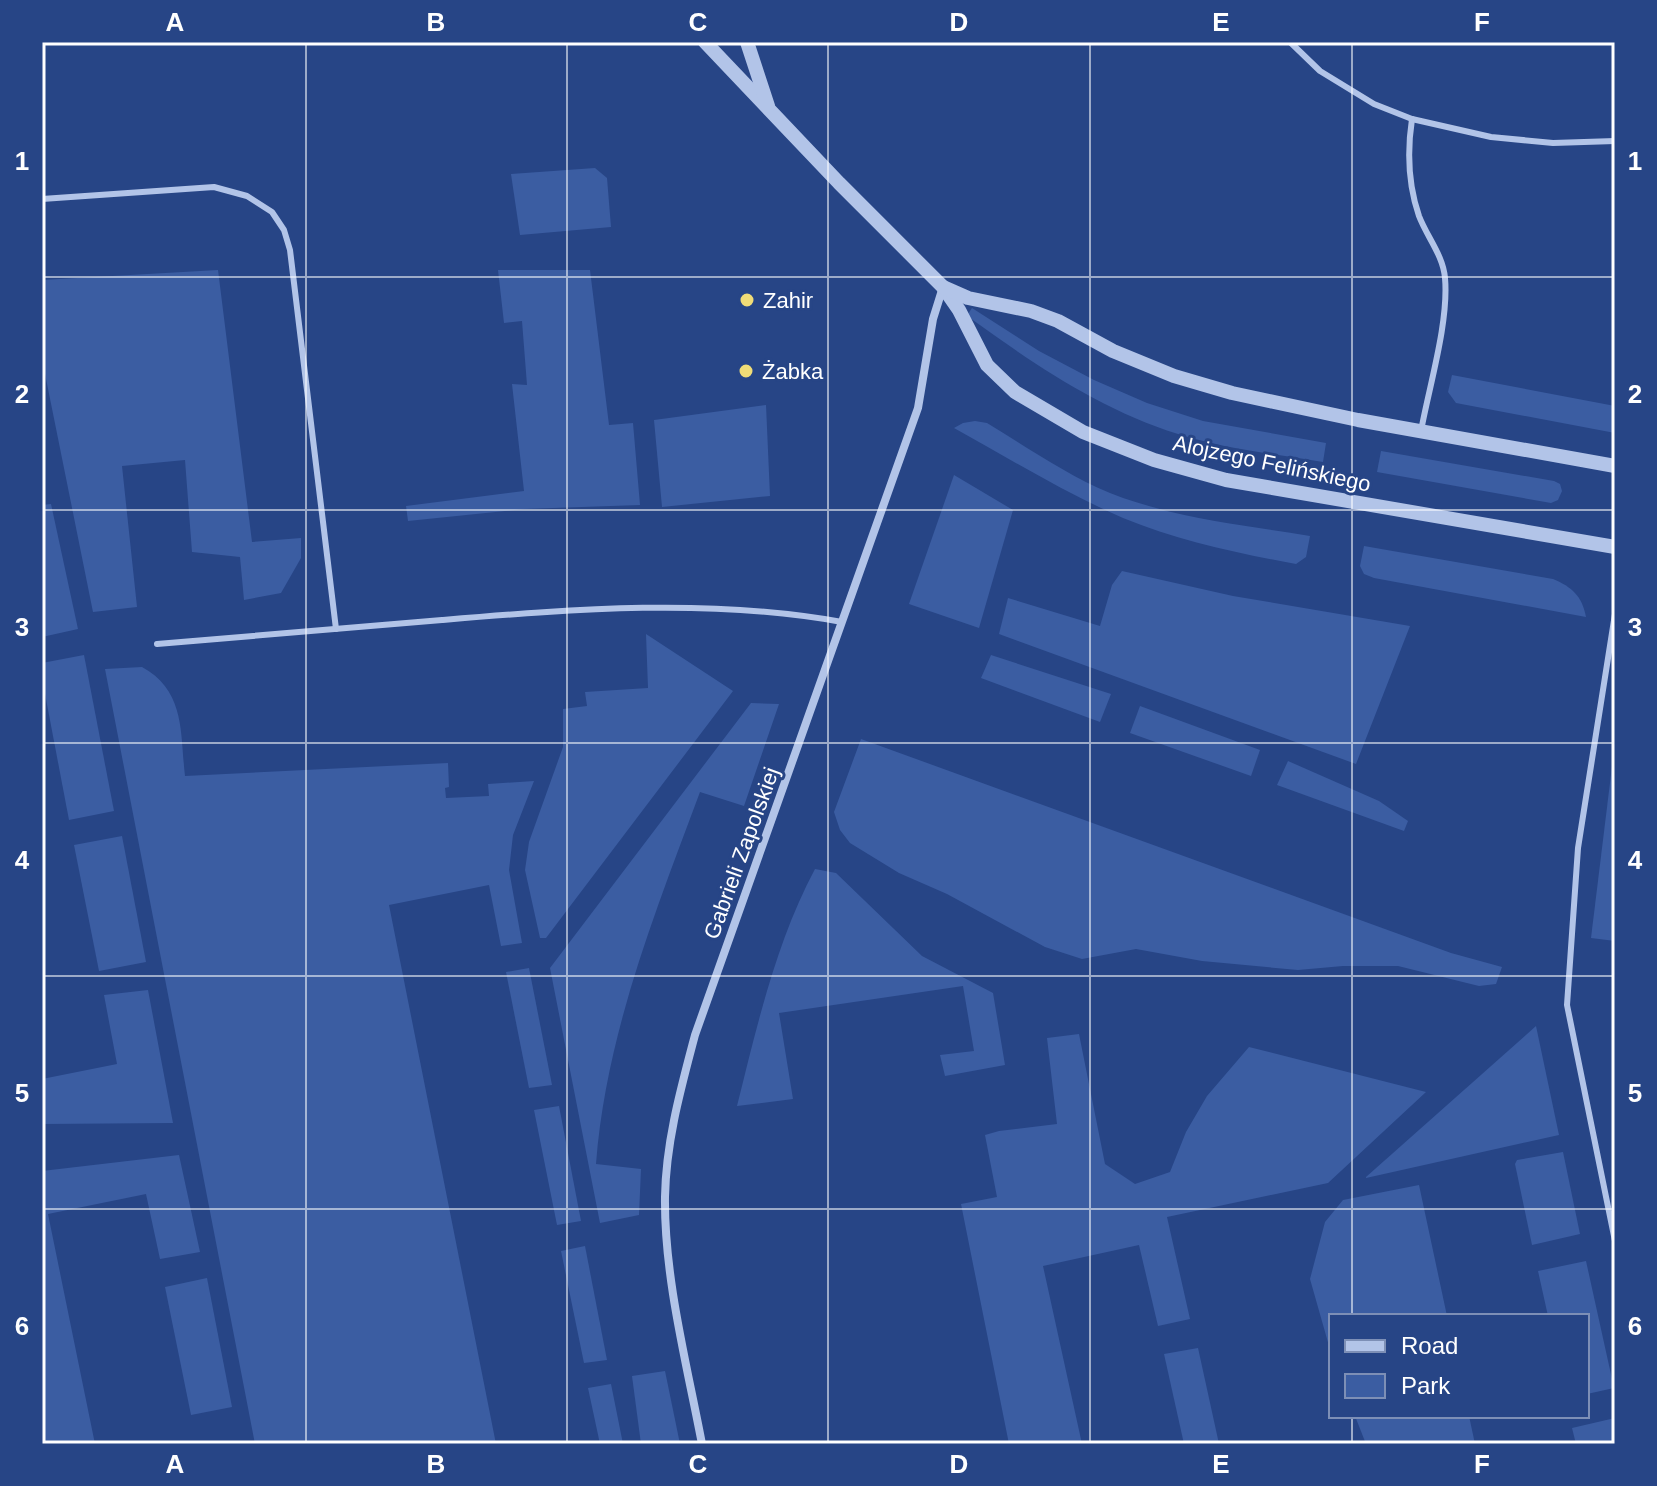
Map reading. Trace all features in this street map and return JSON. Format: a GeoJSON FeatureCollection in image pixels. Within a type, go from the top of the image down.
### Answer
{"type":"FeatureCollection","features":[{"type":"Feature","properties":{"kind":"street","name":"Alojzego Felińskiego"},"geometry":{"type":"LineString","coordinates":[[705,42],[943,287],[959,310],[987,365],[1015,392],[1083,432],[1154,460],[1226,480],[1615,547]]}},
{"type":"Feature","properties":{"kind":"street"},"geometry":{"type":"LineString","coordinates":[[747,42],[770,110]]}},
{"type":"Feature","properties":{"kind":"street","name":"Alojzego Felińskiego"},"geometry":{"type":"LineString","coordinates":[[943,287],[968,298],[1031,311],[1058,321],[1113,351],[1174,376],[1217,389],[1421,431],[1615,466]]}},
{"type":"Feature","properties":{"kind":"street","name":"Gabrieli Zapolskiej"},"geometry":{"type":"LineString","coordinates":[[702,1444],[673,1296],[665,1197],[670,1138],[695,1035],[918,408],[933,319],[943,287]]}},
{"type":"Feature","properties":{"kind":"lane"},"geometry":{"type":"LineString","coordinates":[[1290,42],[1320,71],[1374,104],[1412,119],[1491,137],[1553,143],[1615,141]]}},
{"type":"Feature","properties":{"kind":"lane"},"geometry":{"type":"LineString","coordinates":[[1412,119],[1408,150],[1411,186],[1420,218],[1437,250],[1445,278],[1442,320],[1421,431]]}},
{"type":"Feature","properties":{"kind":"lane"},"geometry":{"type":"LineString","coordinates":[[42,199],[214,187],[247,196],[272,212],[284,230],[290,250],[336,629]]}},
{"type":"Feature","properties":{"kind":"lane"},"geometry":{"type":"LineString","coordinates":[[157,644],[558,610],[654,606],[788,613],[842,622]]}},
{"type":"Feature","properties":{"kind":"lane"},"geometry":{"type":"LineString","coordinates":[[1615,614],[1578,848],[1567,1005],[1615,1241]]}},
{"type":"Feature","properties":{"kind":"green space"},"geometry":{"type":"Polygon","coordinates":[[[595,168],[607,178],[611,227],[520,235],[511,174],[595,168]]]}},
{"type":"Feature","properties":{"kind":"green space"},"geometry":{"type":"Polygon","coordinates":[[[218,270],[252,542],[301,538],[301,558],[281,593],[244,600],[240,557],[192,552],[185,460],[122,466],[137,607],[93,612],[42,359],[42,280],[218,270]]]}},
{"type":"Feature","properties":{"kind":"green space"},"geometry":{"type":"Polygon","coordinates":[[[498,270],[590,270],[609,425],[633,423],[640,505],[524,509],[408,521],[406,506],[524,491],[512,384],[527,385],[522,321],[504,323],[498,270]]]}},
{"type":"Feature","properties":{"kind":"green space"},"geometry":{"type":"Polygon","coordinates":[[[972,308],[1039,351],[1147,403],[1203,421],[1326,443],[1323,462],[1196,439],[1122,412],[1070,385],[994,335],[970,318],[968,314],[972,308]]]}},
{"type":"Feature","properties":{"kind":"green space"},"geometry":{"type":"Polygon","coordinates":[[[1452,375],[1615,406],[1615,433],[1456,403],[1448,392],[1452,375]]]}},
{"type":"Feature","properties":{"kind":"green space"},"geometry":{"type":"Polygon","coordinates":[[[766,405],[770,496],[662,507],[654,420],[766,405]]]}},
{"type":"Feature","properties":{"kind":"green space"},"geometry":{"type":"Polygon","coordinates":[[[975,421],[987,423],[1078,478],[1134,502],[1208,520],[1310,536],[1306,557],[1296,564],[1252,555],[1187,540],[1123,518],[1059,487],[954,428],[975,421]]]}},
{"type":"Feature","properties":{"kind":"green space"},"geometry":{"type":"Polygon","coordinates":[[[1381,451],[1554,481],[1560,484],[1562,491],[1558,500],[1551,503],[1377,472],[1381,451]]]}},
{"type":"Feature","properties":{"kind":"green space"},"geometry":{"type":"Polygon","coordinates":[[[954,475],[1013,510],[979,628],[909,604],[954,475]]]}},
{"type":"Feature","properties":{"kind":"green space"},"geometry":{"type":"Polygon","coordinates":[[[51,504],[78,629],[42,637],[42,505],[51,504]]]}},
{"type":"Feature","properties":{"kind":"green space"},"geometry":{"type":"Polygon","coordinates":[[[1364,546],[1553,579],[1575,593],[1586,617],[1374,578],[1364,574],[1360,566],[1364,546]]]}},
{"type":"Feature","properties":{"kind":"green space"},"geometry":{"type":"Polygon","coordinates":[[[1122,571],[1233,596],[1410,626],[1356,764],[999,634],[1008,598],[1100,626],[1112,585],[1122,571]]]}},
{"type":"Feature","properties":{"kind":"green space"},"geometry":{"type":"Polygon","coordinates":[[[646,634],[733,691],[546,938],[540,938],[525,870],[529,842],[563,747],[563,709],[587,706],[585,692],[648,688],[646,634]]]}},
{"type":"Feature","properties":{"kind":"green space"},"geometry":{"type":"Polygon","coordinates":[[[84,655],[114,811],[69,820],[42,678],[42,663],[84,655]]]}},
{"type":"Feature","properties":{"kind":"green space"},"geometry":{"type":"Polygon","coordinates":[[[991,655],[1111,694],[1100,722],[981,678],[991,655]]]}},
{"type":"Feature","properties":{"kind":"green space"},"geometry":{"type":"Polygon","coordinates":[[[142,667],[167,688],[174,701],[181,729],[185,776],[448,763],[446,798],[489,796],[488,784],[534,781],[513,835],[509,870],[522,943],[501,946],[489,885],[389,905],[496,1444],[255,1444],[105,669],[142,667]]]}},
{"type":"Feature","properties":{"kind":"green space"},"geometry":{"type":"Polygon","coordinates":[[[751,703],[779,704],[744,806],[700,792],[666,883],[621,1021],[601,1116],[596,1164],[641,1169],[639,1215],[600,1223],[550,968],[751,703]]]}},
{"type":"Feature","properties":{"kind":"green space"},"geometry":{"type":"Polygon","coordinates":[[[1140,706],[1260,750],[1251,776],[1130,733],[1140,706]]]}},
{"type":"Feature","properties":{"kind":"green space"},"geometry":{"type":"Polygon","coordinates":[[[861,739],[1451,953],[1502,967],[1496,984],[1479,986],[1398,966],[1298,970],[1202,961],[1136,949],[1082,959],[1045,947],[947,894],[899,873],[850,843],[840,830],[834,812],[861,739]]]}},
{"type":"Feature","properties":{"kind":"green space"},"geometry":{"type":"Polygon","coordinates":[[[1615,742],[1615,941],[1591,938],[1615,742]]]}},
{"type":"Feature","properties":{"kind":"green space"},"geometry":{"type":"Polygon","coordinates":[[[1288,761],[1379,801],[1408,821],[1404,831],[1277,785],[1288,761]]]}},
{"type":"Feature","properties":{"kind":"green space"},"geometry":{"type":"Polygon","coordinates":[[[122,836],[146,962],[99,971],[74,845],[122,836]]]}},
{"type":"Feature","properties":{"kind":"green space"},"geometry":{"type":"Polygon","coordinates":[[[815,869],[836,873],[922,956],[993,993],[1005,1065],[945,1076],[940,1055],[974,1051],[963,986],[779,1013],[793,1099],[737,1106],[778,955],[815,869]]]}},
{"type":"Feature","properties":{"kind":"green space"},"geometry":{"type":"Polygon","coordinates":[[[529,968],[552,1085],[529,1088],[506,972],[529,968]]]}},
{"type":"Feature","properties":{"kind":"green space"},"geometry":{"type":"Polygon","coordinates":[[[148,990],[173,1123],[42,1124],[42,1079],[117,1064],[104,995],[148,990]]]}},
{"type":"Feature","properties":{"kind":"green space"},"geometry":{"type":"Polygon","coordinates":[[[1536,1026],[1559,1135],[1366,1178],[1366,1177],[1536,1026]]]}},
{"type":"Feature","properties":{"kind":"green space"},"geometry":{"type":"Polygon","coordinates":[[[1079,1034],[1105,1164],[1135,1184],[1170,1172],[1186,1132],[1207,1096],[1249,1047],[1426,1092],[1328,1183],[1167,1217],[1190,1319],[1158,1326],[1139,1245],[1043,1266],[1082,1444],[1009,1444],[961,1204],[997,1197],[985,1135],[1057,1124],[1047,1038],[1079,1034]]]}},
{"type":"Feature","properties":{"kind":"green space"},"geometry":{"type":"Polygon","coordinates":[[[559,1106],[581,1221],[557,1225],[534,1110],[559,1106]]]}},
{"type":"Feature","properties":{"kind":"green space"},"geometry":{"type":"Polygon","coordinates":[[[1563,1152],[1580,1234],[1532,1245],[1515,1164],[1517,1160],[1563,1152]]]}},
{"type":"Feature","properties":{"kind":"green space"},"geometry":{"type":"Polygon","coordinates":[[[179,1155],[200,1252],[160,1259],[146,1194],[48,1214],[95,1444],[42,1444],[42,1171],[179,1155]]]}},
{"type":"Feature","properties":{"kind":"green space"},"geometry":{"type":"Polygon","coordinates":[[[1419,1185],[1447,1314],[1329,1314],[1329,1346],[1310,1279],[1325,1222],[1343,1200],[1419,1185]]]}},
{"type":"Feature","properties":{"kind":"green space"},"geometry":{"type":"Polygon","coordinates":[[[585,1246],[607,1360],[584,1363],[561,1251],[585,1246]]]}},
{"type":"Feature","properties":{"kind":"green space"},"geometry":{"type":"Polygon","coordinates":[[[1586,1261],[1614,1388],[1589,1394],[1589,1314],[1548,1314],[1538,1271],[1586,1261]]]}},
{"type":"Feature","properties":{"kind":"green space"},"geometry":{"type":"Polygon","coordinates":[[[207,1278],[232,1407],[191,1415],[165,1287],[207,1278]]]}},
{"type":"Feature","properties":{"kind":"green space"},"geometry":{"type":"Polygon","coordinates":[[[1198,1348],[1219,1444],[1184,1444],[1164,1354],[1198,1348]]]}},
{"type":"Feature","properties":{"kind":"green space"},"geometry":{"type":"Polygon","coordinates":[[[665,1371],[680,1444],[641,1444],[632,1376],[665,1371]]]}},
{"type":"Feature","properties":{"kind":"green space"},"geometry":{"type":"Polygon","coordinates":[[[611,1384],[623,1444],[600,1444],[588,1388],[611,1384]]]}},
{"type":"Feature","properties":{"kind":"green space"},"geometry":{"type":"Polygon","coordinates":[[[1356,1418],[1469,1418],[1475,1444],[1366,1444],[1356,1418]]]}},
{"type":"Feature","properties":{"kind":"green space"},"geometry":{"type":"Polygon","coordinates":[[[1615,1418],[1615,1444],[1576,1444],[1572,1428],[1615,1418]]]}},
{"type":"Feature","properties":{"kind":"place","name":"Zahir"},"geometry":{"type":"Point","coordinates":[747,300]}},
{"type":"Feature","properties":{"kind":"place","name":"Żabka"},"geometry":{"type":"Point","coordinates":[746,371]}}]}
